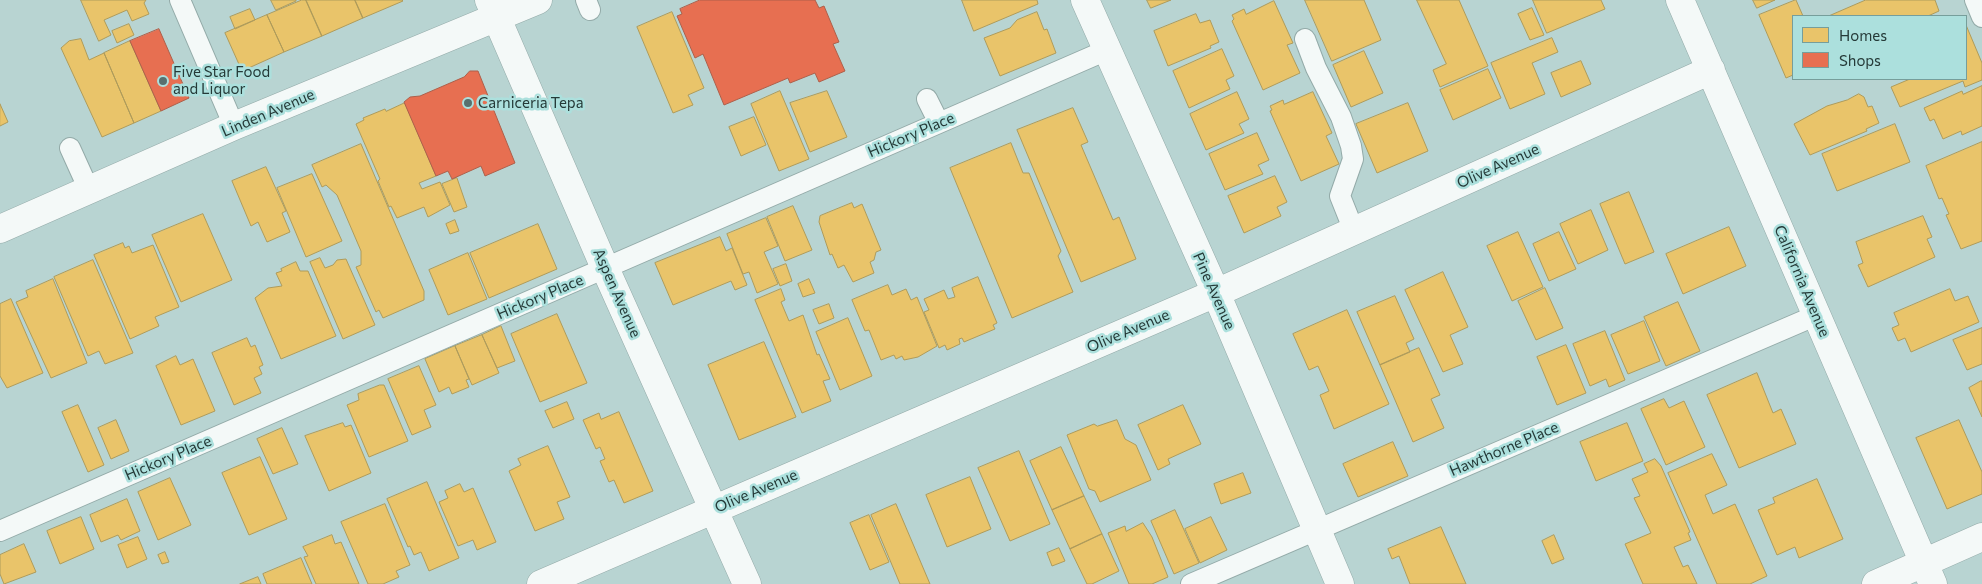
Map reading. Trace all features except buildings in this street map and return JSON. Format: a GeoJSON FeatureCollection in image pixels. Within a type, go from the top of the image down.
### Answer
{"type":"FeatureCollection","features":[{"type":"Feature","properties":{"kind":"street","name":"Linden Avenue"},"geometry":{"type":"LineString","coordinates":[[0,229],[493,9],[538,0]]}},
{"type":"Feature","properties":{"kind":"street","name":"Pine Avenue"},"geometry":{"type":"LineString","coordinates":[[1085,0],[1216,293],[1340,584]]}},
{"type":"Feature","properties":{"kind":"street","name":"California Avenue"},"geometry":{"type":"LineString","coordinates":[[1680,0],[1929,573]]}},
{"type":"Feature","properties":{"kind":"street","name":"Aspen Avenue"},"geometry":{"type":"LineString","coordinates":[[493,9],[747,584]]}},
{"type":"Feature","properties":{"kind":"street","name":"Olive Avenue"},"geometry":{"type":"LineString","coordinates":[[542,584],[1216,293],[1711,70]]}},
{"type":"Feature","properties":{"kind":"street"},"geometry":{"type":"LineString","coordinates":[[1876,584],[1929,573],[1982,537]]}},
{"type":"Feature","properties":{"kind":"lane"},"geometry":{"type":"LineString","coordinates":[[180,0],[234,126]]}},
{"type":"Feature","properties":{"kind":"lane"},"geometry":{"type":"LineString","coordinates":[[1975,0],[1982,17]]}},
{"type":"Feature","properties":{"kind":"lane"},"geometry":{"type":"LineString","coordinates":[[1305,39],[1316,68],[1341,117],[1351,146],[1353,158],[1340,196],[1354,231]]}},
{"type":"Feature","properties":{"kind":"lane","name":"Hickory Place"},"geometry":{"type":"LineString","coordinates":[[0,531],[606,268],[685,225],[939,123],[1107,50]]}},
{"type":"Feature","properties":{"kind":"lane"},"geometry":{"type":"LineString","coordinates":[[927,99],[939,123]]}},
{"type":"Feature","properties":{"kind":"lane"},"geometry":{"type":"LineString","coordinates":[[70,148],[89,190]]}},
{"type":"Feature","properties":{"kind":"lane","name":"Hawthorne Place"},"geometry":{"type":"LineString","coordinates":[[1191,584],[1817,315]]}},
{"type":"Feature","properties":{"kind":"place","name":"Five Star Food and Liquor"},"geometry":{"type":"Point","coordinates":[163,81]}},
{"type":"Feature","properties":{"kind":"place","name":"Carniceria Tepa"},"geometry":{"type":"Point","coordinates":[468,103]}}]}
